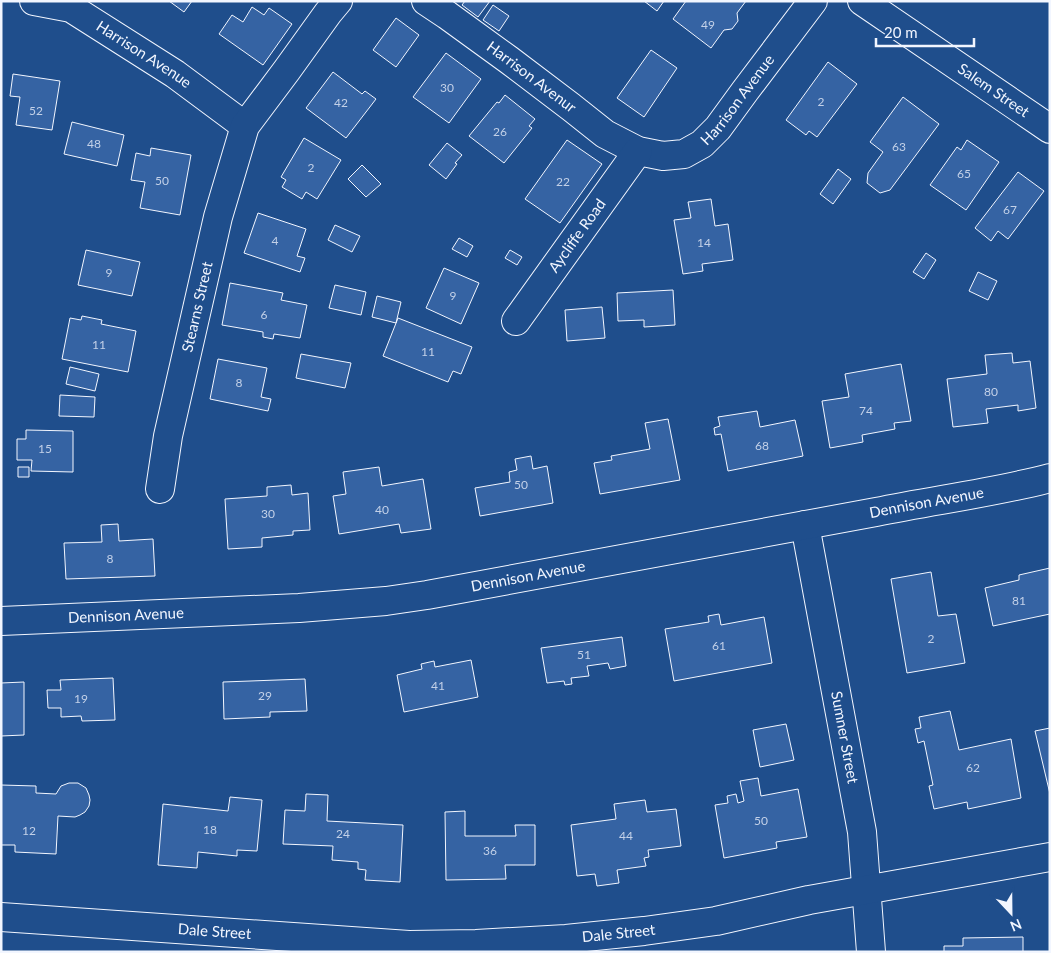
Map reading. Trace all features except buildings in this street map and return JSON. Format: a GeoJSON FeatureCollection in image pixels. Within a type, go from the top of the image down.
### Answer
{"type":"FeatureCollection","features":[{"type":"Feature","properties":{"kind":"street","name":"Harrison Avenue"},"geometry":{"type":"LineString","coordinates":[[34,1],[71,8],[174,74],[245,126]]}},
{"type":"Feature","properties":{"kind":"street"},"geometry":{"type":"LineString","coordinates":[[245,126],[338,1]]}},
{"type":"Feature","properties":{"kind":"street","name":"Harrison Avenur"},"geometry":{"type":"LineString","coordinates":[[426,1],[448,15],[572,107],[605,134],[638,151]]}},
{"type":"Feature","properties":{"kind":"street","name":"Harrison Avenue"},"geometry":{"type":"LineString","coordinates":[[638,151],[663,156],[684,154],[702,144],[718,128],[813,1]]}},
{"type":"Feature","properties":{"kind":"street","name":"Salem Street"},"geometry":{"type":"LineString","coordinates":[[862,1],[1049,126]]}},
{"type":"Feature","properties":{"kind":"street","name":"Stearns Street"},"geometry":{"type":"LineString","coordinates":[[160,489],[174,407],[218,217],[245,126]]}},
{"type":"Feature","properties":{"kind":"street","name":"Aycliffe Road"},"geometry":{"type":"LineString","coordinates":[[516,321],[638,151]]}},
{"type":"Feature","properties":{"kind":"street","name":"Dennison Avenue"},"geometry":{"type":"LineString","coordinates":[[1,621],[299,608],[427,596],[990,491],[1050,478]]}},
{"type":"Feature","properties":{"kind":"street","name":"Sumner Street"},"geometry":{"type":"LineString","coordinates":[[805,525],[862,832],[871,952]]}},
{"type":"Feature","properties":{"kind":"street","name":"Dale Street"},"geometry":{"type":"LineString","coordinates":[[1,917],[409,945],[476,944],[566,939],[716,921],[809,900],[1050,857]]}}]}
